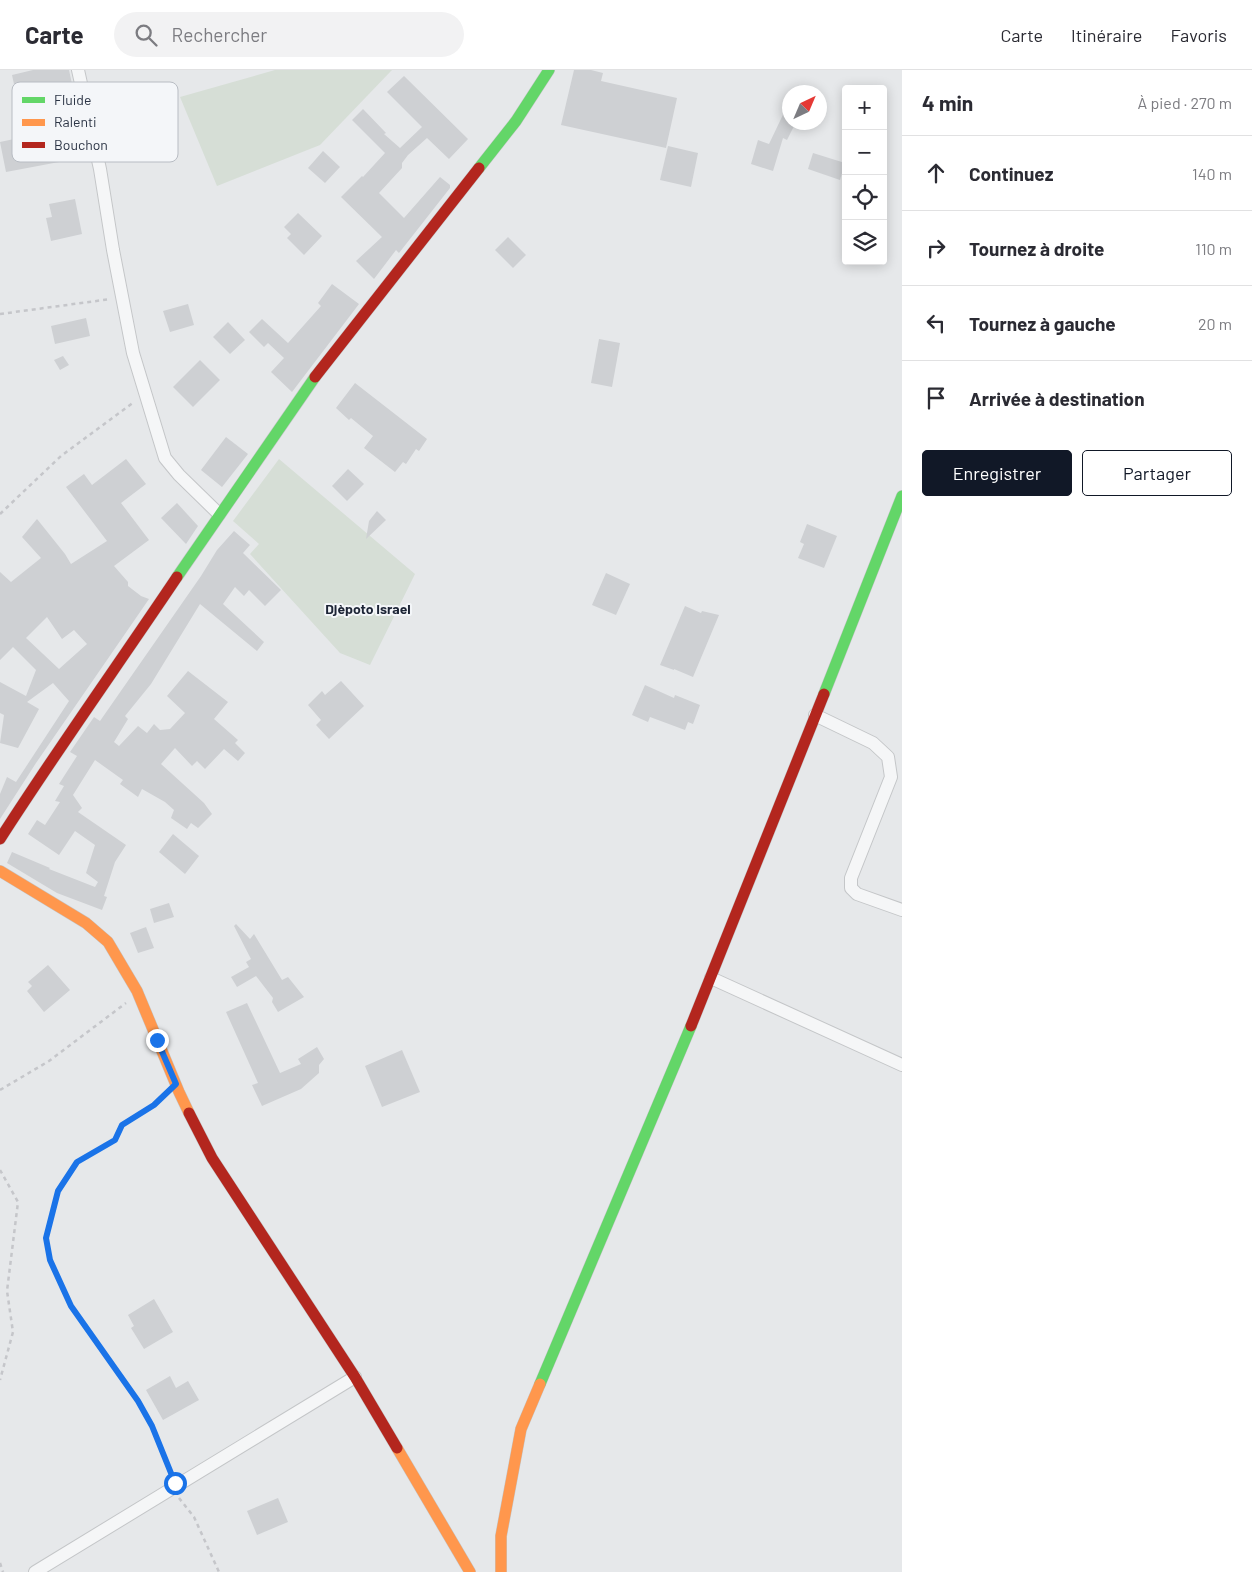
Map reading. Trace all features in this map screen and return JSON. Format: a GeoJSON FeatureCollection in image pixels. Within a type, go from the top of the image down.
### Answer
{"type":"FeatureCollection","features":[{"type":"Feature","properties":{"kind":"street"},"geometry":{"type":"LineString","coordinates":[[0,839],[45,768],[309,385],[516,121],[549,70]]}},
{"type":"Feature","properties":{"kind":"street"},"geometry":{"type":"LineString","coordinates":[[98,162],[133,353],[165,458],[179,475],[219,514]]}},
{"type":"Feature","properties":{"kind":"street"},"geometry":{"type":"LineString","coordinates":[[501,1572],[501,1536],[521,1428],[711,978],[902,496]]}},
{"type":"Feature","properties":{"kind":"street"},"geometry":{"type":"LineString","coordinates":[[815,715],[873,743],[888,757],[891,777],[851,878],[851,888],[857,894],[902,910]]}},
{"type":"Feature","properties":{"kind":"street"},"geometry":{"type":"LineString","coordinates":[[0,871],[86,923],[108,942],[137,991],[176,1084],[212,1158],[355,1377],[470,1572]]}},
{"type":"Feature","properties":{"kind":"street"},"geometry":{"type":"LineString","coordinates":[[711,978],[902,1065]]}},
{"type":"Feature","properties":{"kind":"street"},"geometry":{"type":"LineString","coordinates":[[35,1572],[355,1377]]}},
{"type":"Feature","properties":{"kind":"path"},"geometry":{"type":"LineString","coordinates":[[0,314],[122,298]]}},
{"type":"Feature","properties":{"kind":"path"},"geometry":{"type":"LineString","coordinates":[[0,514],[61,456],[146,394]]}},
{"type":"Feature","properties":{"kind":"path"},"geometry":{"type":"LineString","coordinates":[[0,1090],[49,1061],[121,1007],[137,991]]}},
{"type":"Feature","properties":{"kind":"path"},"geometry":{"type":"LineString","coordinates":[[176,1084],[154,1105],[122,1125],[115,1140],[77,1162],[58,1191],[46,1238],[50,1260],[71,1306],[138,1401],[152,1426],[179,1498],[194,1517],[219,1572]]}},
{"type":"Feature","properties":{"kind":"path"},"geometry":{"type":"LineString","coordinates":[[0,1170],[18,1202],[7,1291],[13,1332],[0,1380]]}},
{"type":"Feature","properties":{"kind":"path"},"geometry":{"type":"LineString","coordinates":[[0,1563],[3,1572]]}},
{"type":"Feature","properties":{"kind":"shaded area"},"geometry":{"type":"Polygon","coordinates":[[[275,70],[392,70],[320,145],[217,186],[180,97],[275,70]]]}},
{"type":"Feature","properties":{"kind":"shaded area"},"geometry":{"type":"Polygon","coordinates":[[[279,459],[415,574],[370,665],[340,653],[250,554],[259,544],[233,521],[279,459]]]}},
{"type":"Feature","properties":{"kind":"building"},"geometry":{"type":"Polygon","coordinates":[[[33,70],[69,70],[72,82],[14,82],[12,75],[33,70]]]}},
{"type":"Feature","properties":{"kind":"building"},"geometry":{"type":"Polygon","coordinates":[[[574,70],[591,70],[603,73],[601,81],[677,98],[666,148],[561,125],[574,70]]]}},
{"type":"Feature","properties":{"kind":"building"},"geometry":{"type":"Polygon","coordinates":[[[404,76],[468,139],[449,159],[427,138],[408,155],[402,163],[402,168],[379,193],[404,218],[440,177],[450,185],[450,188],[399,253],[396,250],[374,279],[356,261],[382,237],[341,197],[385,153],[352,120],[363,109],[386,133],[384,134],[400,148],[422,127],[387,92],[404,76]]]}},
{"type":"Feature","properties":{"kind":"building"},"geometry":{"type":"Polygon","coordinates":[[[782,117],[782,130],[792,130],[787,140],[783,138],[773,171],[751,164],[758,140],[769,144],[782,117]]]}},
{"type":"Feature","properties":{"kind":"building"},"geometry":{"type":"Polygon","coordinates":[[[12,139],[12,162],[59,162],[6,172],[0,142],[12,139]]]}},
{"type":"Feature","properties":{"kind":"building"},"geometry":{"type":"Polygon","coordinates":[[[668,146],[698,153],[691,187],[660,180],[668,146]]]}},
{"type":"Feature","properties":{"kind":"building"},"geometry":{"type":"Polygon","coordinates":[[[323,151],[340,167],[325,183],[308,168],[323,151]]]}},
{"type":"Feature","properties":{"kind":"building"},"geometry":{"type":"Polygon","coordinates":[[[813,153],[842,162],[840,180],[808,169],[813,153]]]}},
{"type":"Feature","properties":{"kind":"building"},"geometry":{"type":"Polygon","coordinates":[[[75,199],[82,234],[51,241],[46,218],[52,217],[49,204],[75,199]]]}},
{"type":"Feature","properties":{"kind":"building"},"geometry":{"type":"Polygon","coordinates":[[[298,213],[322,236],[304,255],[287,238],[291,234],[284,227],[298,213]]]}},
{"type":"Feature","properties":{"kind":"building"},"geometry":{"type":"Polygon","coordinates":[[[508,237],[526,255],[513,268],[495,250],[508,237]]]}},
{"type":"Feature","properties":{"kind":"building"},"geometry":{"type":"Polygon","coordinates":[[[332,284],[359,304],[292,392],[271,372],[284,358],[268,343],[264,347],[249,332],[262,319],[288,343],[321,306],[318,303],[332,284]]]}},
{"type":"Feature","properties":{"kind":"building"},"geometry":{"type":"Polygon","coordinates":[[[188,304],[194,325],[170,332],[163,311],[188,304]]]}},
{"type":"Feature","properties":{"kind":"building"},"geometry":{"type":"Polygon","coordinates":[[[86,318],[90,336],[55,344],[51,326],[86,318]]]}},
{"type":"Feature","properties":{"kind":"building"},"geometry":{"type":"Polygon","coordinates":[[[228,322],[245,340],[230,354],[213,337],[228,322]]]}},
{"type":"Feature","properties":{"kind":"building"},"geometry":{"type":"Polygon","coordinates":[[[599,339],[620,343],[612,387],[591,383],[599,339]]]}},
{"type":"Feature","properties":{"kind":"building"},"geometry":{"type":"Polygon","coordinates":[[[63,356],[69,365],[60,370],[54,360],[63,356]]]}},
{"type":"Feature","properties":{"kind":"building"},"geometry":{"type":"Polygon","coordinates":[[[200,360],[220,380],[193,407],[173,387],[200,360]]]}},
{"type":"Feature","properties":{"kind":"building"},"geometry":{"type":"Polygon","coordinates":[[[355,383],[427,439],[419,451],[416,449],[406,464],[403,462],[395,472],[364,448],[373,436],[351,418],[349,420],[336,408],[355,383]]]}},
{"type":"Feature","properties":{"kind":"building"},"geometry":{"type":"Polygon","coordinates":[[[226,437],[248,454],[222,487],[201,470],[226,437]]]}},
{"type":"Feature","properties":{"kind":"building"},"geometry":{"type":"Polygon","coordinates":[[[126,459],[146,484],[121,503],[149,540],[114,566],[128,582],[128,586],[141,596],[149,599],[36,763],[0,819],[0,794],[7,777],[16,782],[69,701],[53,683],[27,702],[39,709],[18,748],[0,743],[4,715],[0,713],[0,682],[26,696],[36,670],[13,647],[0,660],[0,572],[11,582],[41,558],[22,537],[37,519],[71,564],[107,541],[66,487],[84,474],[92,485],[126,459]],[[47,617],[26,638],[59,669],[87,644],[74,630],[62,639],[47,617]]]}},
{"type":"Feature","properties":{"kind":"building"},"geometry":{"type":"Polygon","coordinates":[[[348,469],[364,484],[347,501],[332,486],[348,469]]]}},
{"type":"Feature","properties":{"kind":"building"},"geometry":{"type":"Polygon","coordinates":[[[177,503],[198,526],[186,544],[161,518],[177,503]]]}},
{"type":"Feature","properties":{"kind":"building"},"geometry":{"type":"Polygon","coordinates":[[[377,511],[386,520],[366,539],[369,521],[377,511]]]}},
{"type":"Feature","properties":{"kind":"building"},"geometry":{"type":"Polygon","coordinates":[[[807,524],[837,536],[824,568],[798,558],[804,544],[800,542],[807,524]]]}},
{"type":"Feature","properties":{"kind":"building"},"geometry":{"type":"Polygon","coordinates":[[[234,531],[250,545],[243,553],[281,590],[265,606],[249,590],[244,596],[235,587],[223,604],[264,642],[257,651],[200,604],[151,684],[125,716],[128,719],[114,742],[119,746],[138,726],[147,733],[154,724],[160,730],[170,729],[185,713],[167,696],[188,671],[228,702],[214,719],[238,740],[235,743],[245,753],[238,761],[224,749],[205,769],[197,761],[192,766],[175,748],[161,764],[204,803],[212,814],[198,828],[191,823],[187,829],[171,818],[174,810],[165,802],[142,789],[138,797],[120,784],[123,780],[95,760],[73,795],[82,808],[78,812],[126,845],[115,862],[104,896],[107,897],[102,910],[57,893],[7,863],[12,852],[95,887],[98,882],[86,873],[95,845],[75,831],[59,855],[28,834],[37,820],[45,825],[60,802],[55,801],[64,786],[59,784],[77,756],[70,752],[94,717],[100,721],[217,550],[234,531]]]}},
{"type":"Feature","properties":{"kind":"building"},"geometry":{"type":"Polygon","coordinates":[[[606,573],[630,584],[616,615],[592,605],[606,573]]]}},
{"type":"Feature","properties":{"kind":"building"},"geometry":{"type":"Polygon","coordinates":[[[685,606],[701,613],[702,611],[719,615],[693,677],[660,665],[685,606]]]}},
{"type":"Feature","properties":{"kind":"building"},"geometry":{"type":"Polygon","coordinates":[[[341,681],[364,706],[329,739],[316,725],[321,720],[308,705],[322,691],[325,695],[341,681]]]}},
{"type":"Feature","properties":{"kind":"building"},"geometry":{"type":"Polygon","coordinates":[[[645,685],[674,698],[675,695],[700,705],[693,724],[688,722],[685,730],[650,717],[648,722],[632,715],[645,685]]]}},
{"type":"Feature","properties":{"kind":"building"},"geometry":{"type":"Polygon","coordinates":[[[173,834],[199,856],[185,874],[159,852],[173,834]]]}},
{"type":"Feature","properties":{"kind":"building"},"geometry":{"type":"Polygon","coordinates":[[[169,903],[174,917],[154,923],[150,909],[169,903]]]}},
{"type":"Feature","properties":{"kind":"building"},"geometry":{"type":"Polygon","coordinates":[[[236,924],[250,939],[254,934],[282,980],[288,977],[304,997],[278,1012],[272,1002],[273,998],[256,976],[237,987],[231,977],[249,967],[246,962],[251,959],[234,926],[236,924]]]}},
{"type":"Feature","properties":{"kind":"building"},"geometry":{"type":"Polygon","coordinates":[[[146,927],[154,948],[138,953],[130,933],[146,927]]]}},
{"type":"Feature","properties":{"kind":"building"},"geometry":{"type":"Polygon","coordinates":[[[48,965],[70,990],[44,1012],[27,991],[32,986],[28,982],[48,965]]]}},
{"type":"Feature","properties":{"kind":"building"},"geometry":{"type":"Polygon","coordinates":[[[247,1003],[280,1073],[301,1064],[298,1059],[317,1047],[324,1059],[319,1065],[319,1073],[301,1089],[262,1106],[252,1085],[258,1083],[226,1012],[247,1003]]]}},
{"type":"Feature","properties":{"kind":"building"},"geometry":{"type":"Polygon","coordinates":[[[402,1050],[420,1092],[382,1107],[365,1066],[402,1050]]]}},
{"type":"Feature","properties":{"kind":"building"},"geometry":{"type":"Polygon","coordinates":[[[154,1299],[173,1332],[144,1349],[131,1328],[134,1326],[128,1315],[154,1299]]]}},
{"type":"Feature","properties":{"kind":"building"},"geometry":{"type":"Polygon","coordinates":[[[170,1376],[176,1388],[188,1381],[199,1400],[163,1420],[146,1390],[170,1376]]]}},
{"type":"Feature","properties":{"kind":"building"},"geometry":{"type":"Polygon","coordinates":[[[278,1498],[288,1522],[257,1535],[247,1511],[278,1498]]]}},
{"type":"Feature","properties":{"kind":"traffic: fast"},"geometry":{"type":"LineString","coordinates":[[479,168],[516,121],[549,70]]}},
{"type":"Feature","properties":{"kind":"traffic: fast"},"geometry":{"type":"LineString","coordinates":[[177,577],[315,377]]}},
{"type":"Feature","properties":{"kind":"traffic: fast"},"geometry":{"type":"LineString","coordinates":[[824,694],[902,496]]}},
{"type":"Feature","properties":{"kind":"traffic: fast"},"geometry":{"type":"LineString","coordinates":[[540,1384],[691,1026]]}},
{"type":"Feature","properties":{"kind":"traffic: slow"},"geometry":{"type":"LineString","coordinates":[[0,871],[86,923],[108,942],[137,991],[189,1113]]}},
{"type":"Feature","properties":{"kind":"traffic: slow"},"geometry":{"type":"LineString","coordinates":[[501,1572],[501,1536],[521,1429],[540,1384]]}},
{"type":"Feature","properties":{"kind":"traffic: slow"},"geometry":{"type":"LineString","coordinates":[[397,1448],[470,1572]]}},
{"type":"Feature","properties":{"kind":"traffic: jam"},"geometry":{"type":"LineString","coordinates":[[315,377],[479,168]]}},
{"type":"Feature","properties":{"kind":"traffic: jam"},"geometry":{"type":"LineString","coordinates":[[0,839],[177,577]]}},
{"type":"Feature","properties":{"kind":"traffic: jam"},"geometry":{"type":"LineString","coordinates":[[691,1026],[824,694]]}},
{"type":"Feature","properties":{"kind":"traffic: jam"},"geometry":{"type":"LineString","coordinates":[[189,1113],[212,1158],[355,1377],[397,1448]]}},
{"type":"Feature","properties":{"kind":"district","name":"Djèpoto Israel"},"geometry":{"type":"Point","coordinates":[368,609]}},
{"type":"Feature","properties":{"kind":"route"},"geometry":{"type":"LineString","coordinates":[[157,1040],[176,1084],[154,1105],[122,1125],[115,1140],[77,1162],[58,1191],[46,1238],[50,1260],[71,1306],[138,1401],[152,1426],[175,1483]]}}]}
